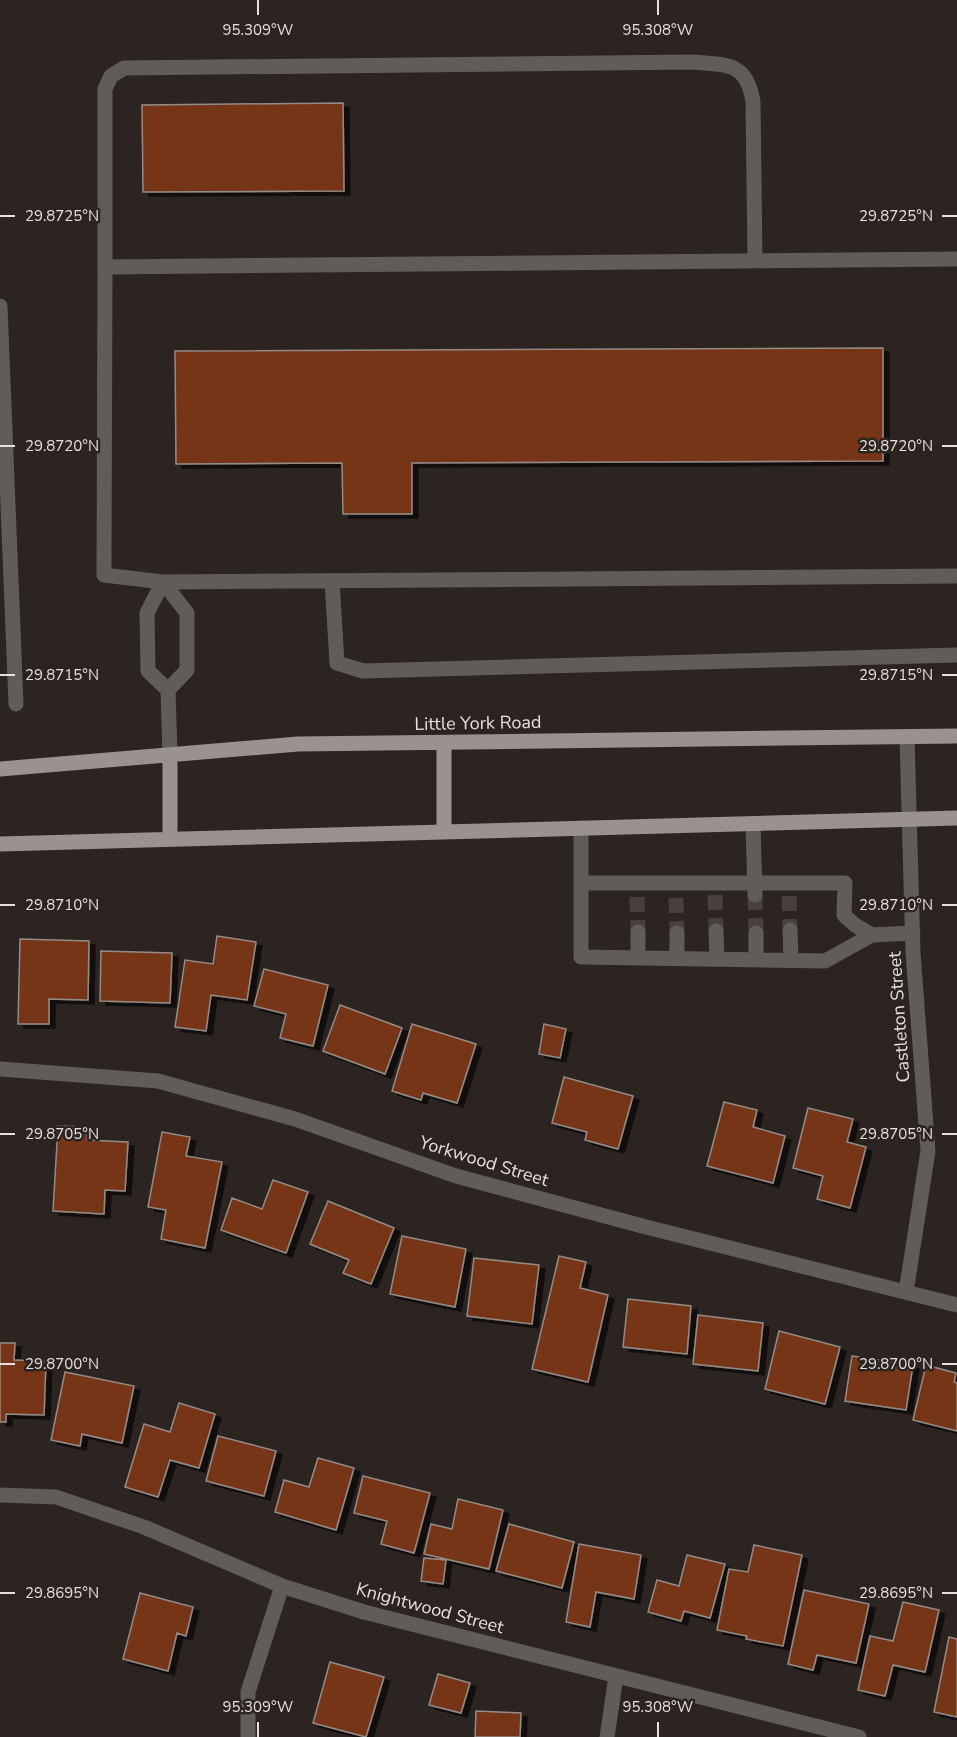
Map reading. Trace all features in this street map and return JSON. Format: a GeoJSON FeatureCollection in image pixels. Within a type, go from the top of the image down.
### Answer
{"type":"FeatureCollection","features":[{"type":"Feature","properties":{"kind":"main road","name":"Little York Road"},"geometry":{"type":"LineString","coordinates":[[0,769],[298,744],[957,736]]}},
{"type":"Feature","properties":{"kind":"main road"},"geometry":{"type":"LineString","coordinates":[[444,743],[444,831]]}},
{"type":"Feature","properties":{"kind":"main road"},"geometry":{"type":"LineString","coordinates":[[170,755],[170,838]]}},
{"type":"Feature","properties":{"kind":"main road"},"geometry":{"type":"LineString","coordinates":[[0,844],[957,818]]}},
{"type":"Feature","properties":{"kind":"street"},"geometry":{"type":"LineString","coordinates":[[755,261],[753,102],[747,80],[741,71],[729,65],[680,63],[136,67],[117,71],[107,81],[105,89],[104,575],[163,582],[957,576]]}},
{"type":"Feature","properties":{"kind":"street"},"geometry":{"type":"LineString","coordinates":[[105,267],[957,259]]}},
{"type":"Feature","properties":{"kind":"street"},"geometry":{"type":"LineString","coordinates":[[0,306],[15,704]]}},
{"type":"Feature","properties":{"kind":"street"},"geometry":{"type":"LineString","coordinates":[[332,581],[337,663],[363,671],[957,655]]}},
{"type":"Feature","properties":{"kind":"street"},"geometry":{"type":"LineString","coordinates":[[163,582],[147,613],[148,671],[168,690],[170,755]]}},
{"type":"Feature","properties":{"kind":"street"},"geometry":{"type":"LineString","coordinates":[[163,582],[187,613],[187,670],[168,690]]}},
{"type":"Feature","properties":{"kind":"street","name":"Castleton Street"},"geometry":{"type":"LineString","coordinates":[[906,1292],[928,1151],[913,933],[907,737]]}},
{"type":"Feature","properties":{"kind":"street"},"geometry":{"type":"LineString","coordinates":[[753,824],[755,889]]}},
{"type":"Feature","properties":{"kind":"street"},"geometry":{"type":"LineString","coordinates":[[581,828],[581,957],[825,961],[872,935],[913,933]]}},
{"type":"Feature","properties":{"kind":"street"},"geometry":{"type":"LineString","coordinates":[[581,883],[637,890],[676,890],[789,889],[845,883],[844,915],[872,935]]}},
{"type":"Feature","properties":{"kind":"street"},"geometry":{"type":"LineString","coordinates":[[790,930],[791,960]]}},
{"type":"Feature","properties":{"kind":"street"},"geometry":{"type":"LineString","coordinates":[[716,931],[717,959]]}},
{"type":"Feature","properties":{"kind":"street"},"geometry":{"type":"LineString","coordinates":[[638,932],[638,958]]}},
{"type":"Feature","properties":{"kind":"street"},"geometry":{"type":"LineString","coordinates":[[677,933],[677,958]]}},
{"type":"Feature","properties":{"kind":"street"},"geometry":{"type":"LineString","coordinates":[[756,933],[756,960]]}},
{"type":"Feature","properties":{"kind":"street","name":"Yorkwood Street"},"geometry":{"type":"LineString","coordinates":[[0,1069],[158,1081],[295,1119],[456,1176],[646,1227],[957,1305]]}},
{"type":"Feature","properties":{"kind":"street","name":"Knightwood Street"},"geometry":{"type":"LineString","coordinates":[[0,1495],[56,1497],[144,1527],[282,1586],[364,1612],[859,1737]]}},
{"type":"Feature","properties":{"kind":"street"},"geometry":{"type":"LineString","coordinates":[[248,1737],[248,1692],[282,1586]]}},
{"type":"Feature","properties":{"kind":"street"},"geometry":{"type":"LineString","coordinates":[[607,1737],[616,1676]]}},
{"type":"Feature","properties":{"kind":"building"},"geometry":{"type":"Polygon","coordinates":[[[343,103],[344,191],[143,192],[142,105],[343,103]]]}},
{"type":"Feature","properties":{"kind":"building"},"geometry":{"type":"Polygon","coordinates":[[[883,348],[883,461],[412,463],[412,514],[343,514],[342,463],[176,464],[175,351],[883,348]]]}},
{"type":"Feature","properties":{"kind":"building"},"geometry":{"type":"Polygon","coordinates":[[[217,936],[256,942],[247,1000],[211,995],[206,1031],[175,1027],[185,960],[213,964],[217,936]]]}},
{"type":"Feature","properties":{"kind":"building"},"geometry":{"type":"Polygon","coordinates":[[[20,939],[89,941],[88,1000],[49,999],[49,1024],[18,1024],[20,939]]]}},
{"type":"Feature","properties":{"kind":"building"},"geometry":{"type":"Polygon","coordinates":[[[101,951],[172,953],[170,1003],[100,1001],[101,951]]]}},
{"type":"Feature","properties":{"kind":"building"},"geometry":{"type":"Polygon","coordinates":[[[264,969],[328,985],[313,1046],[280,1038],[286,1014],[254,1006],[264,969]]]}},
{"type":"Feature","properties":{"kind":"building"},"geometry":{"type":"Polygon","coordinates":[[[340,1005],[402,1028],[385,1074],[323,1051],[340,1005]]]}},
{"type":"Feature","properties":{"kind":"building"},"geometry":{"type":"Polygon","coordinates":[[[412,1024],[476,1044],[457,1103],[423,1093],[421,1100],[392,1091],[412,1024]]]}},
{"type":"Feature","properties":{"kind":"building"},"geometry":{"type":"Polygon","coordinates":[[[544,1024],[566,1029],[560,1058],[539,1054],[544,1024]]]}},
{"type":"Feature","properties":{"kind":"building"},"geometry":{"type":"Polygon","coordinates":[[[564,1077],[633,1096],[618,1149],[585,1140],[587,1132],[552,1123],[564,1077]]]}},
{"type":"Feature","properties":{"kind":"building"},"geometry":{"type":"Polygon","coordinates":[[[724,1102],[757,1110],[753,1127],[785,1136],[773,1183],[707,1166],[724,1102]]]}},
{"type":"Feature","properties":{"kind":"building"},"geometry":{"type":"Polygon","coordinates":[[[808,1108],[853,1119],[847,1142],[866,1147],[850,1208],[817,1199],[823,1176],[793,1168],[808,1108]]]}},
{"type":"Feature","properties":{"kind":"building"},"geometry":{"type":"Polygon","coordinates":[[[58,1126],[88,1127],[87,1140],[128,1142],[125,1191],[105,1190],[104,1214],[53,1211],[58,1126]]]}},
{"type":"Feature","properties":{"kind":"building"},"geometry":{"type":"Polygon","coordinates":[[[162,1132],[190,1137],[186,1156],[222,1162],[205,1248],[161,1239],[166,1210],[148,1207],[162,1132]]]}},
{"type":"Feature","properties":{"kind":"building"},"geometry":{"type":"Polygon","coordinates":[[[273,1180],[308,1192],[286,1253],[221,1230],[232,1198],[262,1209],[273,1180]]]}},
{"type":"Feature","properties":{"kind":"building"},"geometry":{"type":"Polygon","coordinates":[[[328,1201],[394,1228],[371,1284],[343,1273],[349,1260],[310,1244],[328,1201]]]}},
{"type":"Feature","properties":{"kind":"building"},"geometry":{"type":"Polygon","coordinates":[[[402,1236],[466,1249],[455,1307],[390,1294],[402,1236]]]}},
{"type":"Feature","properties":{"kind":"building"},"geometry":{"type":"Polygon","coordinates":[[[559,1256],[586,1262],[580,1288],[608,1295],[588,1382],[532,1369],[559,1256]]]}},
{"type":"Feature","properties":{"kind":"building"},"geometry":{"type":"Polygon","coordinates":[[[474,1258],[539,1265],[532,1324],[467,1316],[474,1258]]]}},
{"type":"Feature","properties":{"kind":"building"},"geometry":{"type":"Polygon","coordinates":[[[628,1299],[691,1306],[687,1354],[623,1347],[628,1299]]]}},
{"type":"Feature","properties":{"kind":"building"},"geometry":{"type":"Polygon","coordinates":[[[698,1315],[763,1323],[758,1371],[693,1364],[698,1315]]]}},
{"type":"Feature","properties":{"kind":"building"},"geometry":{"type":"Polygon","coordinates":[[[779,1331],[840,1347],[825,1404],[765,1389],[779,1331]]]}},
{"type":"Feature","properties":{"kind":"building"},"geometry":{"type":"Polygon","coordinates":[[[0,1343],[15,1343],[14,1360],[46,1361],[44,1415],[6,1414],[6,1422],[0,1422],[0,1343]]]}},
{"type":"Feature","properties":{"kind":"building"},"geometry":{"type":"Polygon","coordinates":[[[852,1356],[913,1365],[906,1410],[845,1401],[852,1356]]]}},
{"type":"Feature","properties":{"kind":"building"},"geometry":{"type":"Polygon","coordinates":[[[926,1365],[956,1373],[954,1382],[957,1383],[957,1431],[913,1420],[926,1365]]]}},
{"type":"Feature","properties":{"kind":"building"},"geometry":{"type":"Polygon","coordinates":[[[65,1372],[134,1386],[122,1443],[82,1434],[80,1446],[51,1440],[65,1372]]]}},
{"type":"Feature","properties":{"kind":"building"},"geometry":{"type":"Polygon","coordinates":[[[179,1403],[215,1414],[199,1468],[170,1460],[158,1497],[125,1487],[144,1424],[170,1432],[179,1403]]]}},
{"type":"Feature","properties":{"kind":"building"},"geometry":{"type":"Polygon","coordinates":[[[218,1436],[276,1451],[264,1496],[206,1481],[218,1436]]]}},
{"type":"Feature","properties":{"kind":"building"},"geometry":{"type":"Polygon","coordinates":[[[318,1458],[354,1468],[336,1530],[275,1512],[284,1480],[309,1487],[318,1458]]]}},
{"type":"Feature","properties":{"kind":"building"},"geometry":{"type":"Polygon","coordinates":[[[363,1476],[430,1493],[414,1553],[381,1544],[387,1521],[354,1513],[363,1476]]]}},
{"type":"Feature","properties":{"kind":"building"},"geometry":{"type":"Polygon","coordinates":[[[458,1499],[503,1510],[489,1569],[424,1554],[431,1524],[452,1529],[458,1499]]]}},
{"type":"Feature","properties":{"kind":"building"},"geometry":{"type":"Polygon","coordinates":[[[509,1524],[574,1542],[562,1588],[496,1571],[509,1524]]]}},
{"type":"Feature","properties":{"kind":"building"},"geometry":{"type":"Polygon","coordinates":[[[579,1544],[641,1555],[634,1599],[596,1592],[590,1627],[566,1622],[579,1544]]]}},
{"type":"Feature","properties":{"kind":"building"},"geometry":{"type":"Polygon","coordinates":[[[754,1545],[802,1555],[783,1646],[746,1639],[747,1636],[717,1630],[729,1569],[748,1572],[754,1545]]]}},
{"type":"Feature","properties":{"kind":"building"},"geometry":{"type":"Polygon","coordinates":[[[687,1555],[725,1564],[710,1618],[684,1611],[681,1621],[648,1612],[657,1580],[679,1586],[687,1555]]]}},
{"type":"Feature","properties":{"kind":"building"},"geometry":{"type":"Polygon","coordinates":[[[424,1558],[446,1560],[443,1584],[421,1581],[424,1558]]]}},
{"type":"Feature","properties":{"kind":"building"},"geometry":{"type":"Polygon","coordinates":[[[804,1590],[869,1604],[856,1663],[817,1655],[813,1670],[788,1664],[804,1590]]]}},
{"type":"Feature","properties":{"kind":"building"},"geometry":{"type":"Polygon","coordinates":[[[140,1593],[193,1607],[186,1636],[177,1633],[168,1671],[123,1659],[140,1593]]]}},
{"type":"Feature","properties":{"kind":"building"},"geometry":{"type":"Polygon","coordinates":[[[903,1602],[939,1610],[925,1672],[893,1665],[885,1696],[858,1690],[870,1636],[893,1641],[903,1602]]]}},
{"type":"Feature","properties":{"kind":"building"},"geometry":{"type":"Polygon","coordinates":[[[949,1637],[957,1639],[957,1717],[934,1712],[949,1637]]]}},
{"type":"Feature","properties":{"kind":"building"},"geometry":{"type":"Polygon","coordinates":[[[330,1662],[384,1677],[366,1737],[313,1723],[330,1662]]]}},
{"type":"Feature","properties":{"kind":"building"},"geometry":{"type":"Polygon","coordinates":[[[438,1674],[470,1683],[461,1713],[429,1705],[438,1674]]]}},
{"type":"Feature","properties":{"kind":"building"},"geometry":{"type":"Polygon","coordinates":[[[476,1711],[521,1713],[520,1737],[475,1737],[476,1711]]]}},
{"type":"Feature","properties":{"kind":"tunnel"},"geometry":{"type":"LineString","coordinates":[[715,895],[716,931]]}},
{"type":"Feature","properties":{"kind":"tunnel"},"geometry":{"type":"LineString","coordinates":[[755,895],[756,933]]}},
{"type":"Feature","properties":{"kind":"tunnel"},"geometry":{"type":"LineString","coordinates":[[789,896],[790,930]]}},
{"type":"Feature","properties":{"kind":"tunnel"},"geometry":{"type":"LineString","coordinates":[[637,897],[638,932]]}},
{"type":"Feature","properties":{"kind":"tunnel"},"geometry":{"type":"LineString","coordinates":[[676,898],[677,933]]}}]}
